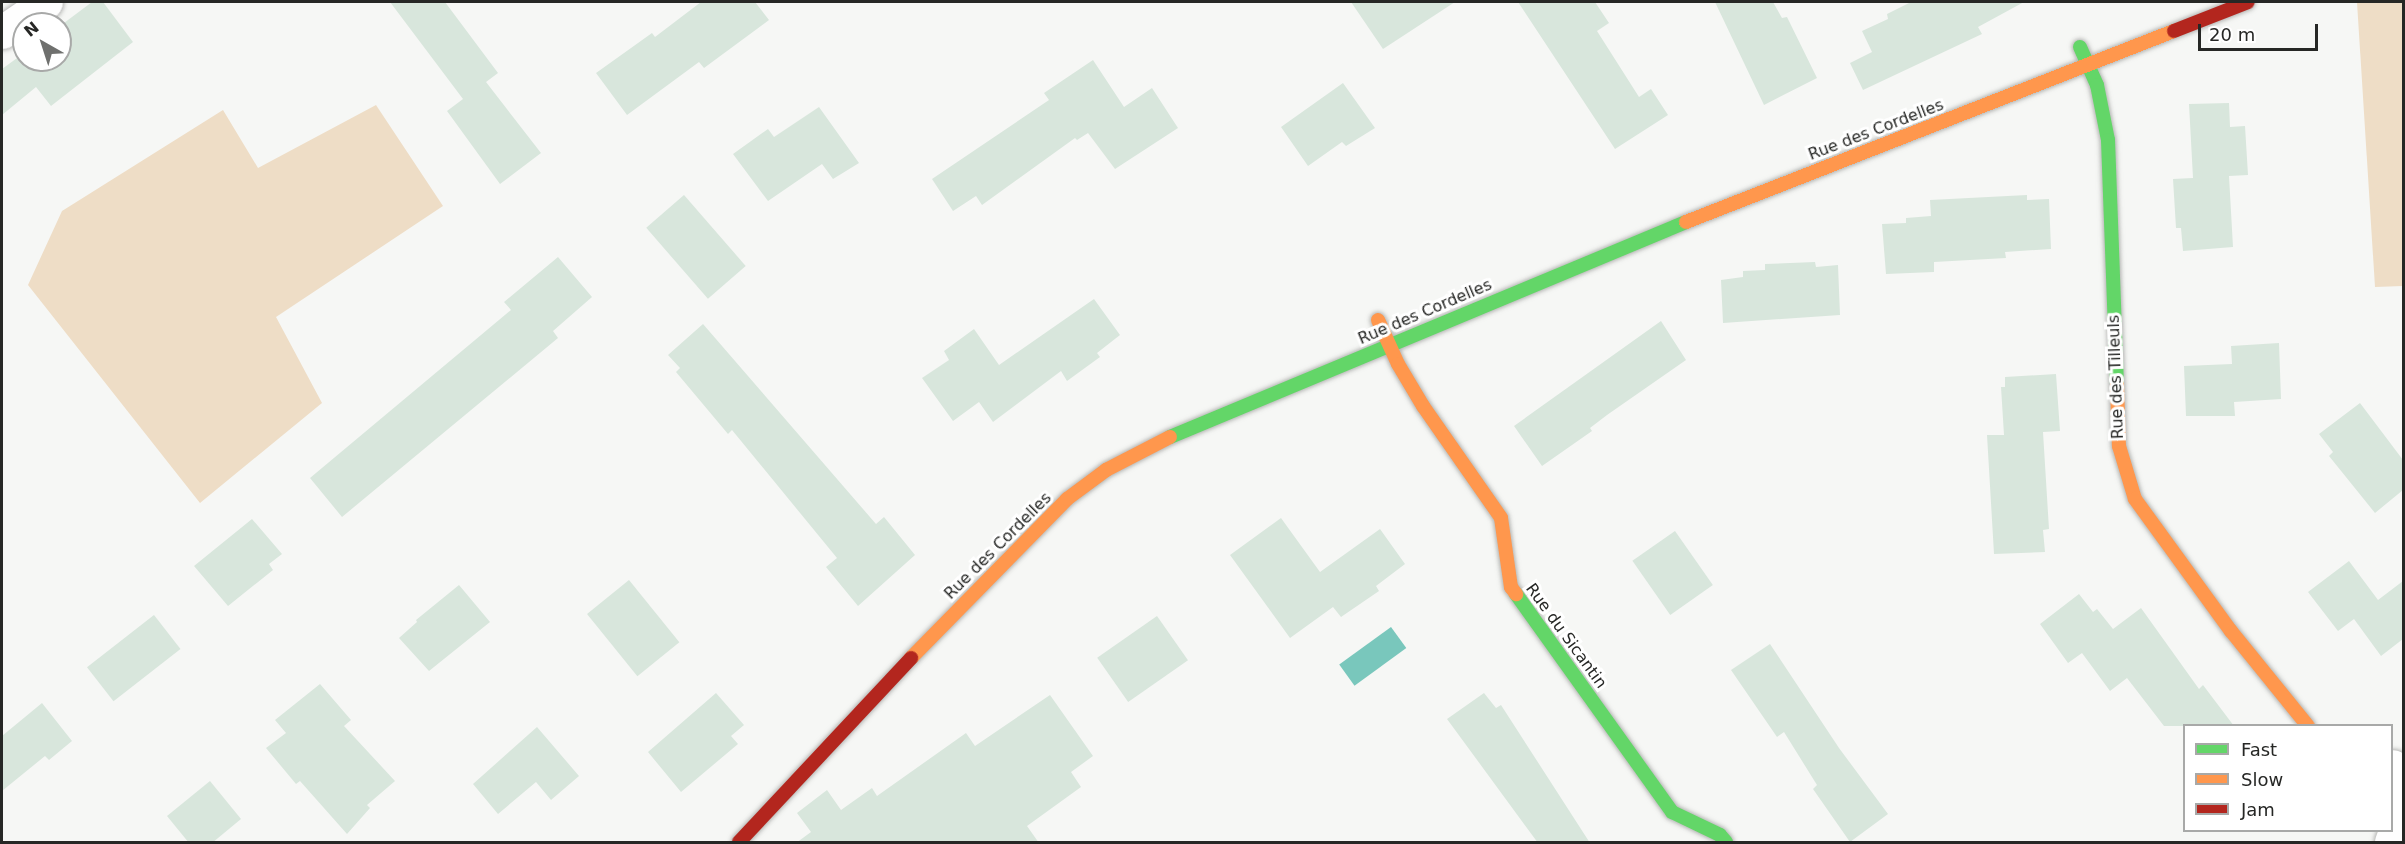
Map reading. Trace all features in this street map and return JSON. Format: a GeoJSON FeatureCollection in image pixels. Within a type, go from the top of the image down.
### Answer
{"type":"FeatureCollection","features":[{"type":"Feature","properties":{"kind":"street"},"geometry":{"type":"LineString","coordinates":[[2,32],[46,2]]}},
{"type":"Feature","properties":{"kind":"street","name":"Rue des Cordelles"},"geometry":{"type":"LineString","coordinates":[[739,843],[856,714],[1067,499],[1106,470],[1162,440],[1282,392],[1388,345],[1676,225],[2248,2]]}},
{"type":"Feature","properties":{"kind":"street","name":"Rue des Tilleuls"},"geometry":{"type":"LineString","coordinates":[[2079,45],[2090,65],[2108,140],[2119,446],[2135,500],[2231,631],[2306,724]]}},
{"type":"Feature","properties":{"kind":"street","name":"Rue du Sicantin"},"geometry":{"type":"LineString","coordinates":[[1378,320],[1388,345],[1423,406],[1501,518],[1510,587],[1672,812],[1720,835],[1726,843]]}},
{"type":"Feature","properties":{"kind":"street"},"geometry":{"type":"LineString","coordinates":[[2391,843],[2399,820],[2396,765]]}},
{"type":"Feature","properties":{"kind":"shaded area"},"geometry":{"type":"Polygon","coordinates":[[[2357,2],[2403,2],[2403,286],[2375,287],[2357,2]]]}},
{"type":"Feature","properties":{"kind":"shaded area"},"geometry":{"type":"Polygon","coordinates":[[[376,105],[443,206],[276,317],[322,403],[200,503],[28,285],[62,211],[223,110],[258,168],[376,105]]]}},
{"type":"Feature","properties":{"kind":"water"},"geometry":{"type":"Polygon","coordinates":[[[1391,627],[1406,648],[1355,686],[1339,665],[1391,627]]]}},
{"type":"Feature","properties":{"kind":"building"},"geometry":{"type":"Polygon","coordinates":[[[92,2],[103,2],[133,42],[51,106],[36,87],[2,115],[2,69],[12,62],[12,72],[72,72],[72,17],[92,2]]]}},
{"type":"Feature","properties":{"kind":"building"},"geometry":{"type":"Polygon","coordinates":[[[390,2],[445,2],[498,73],[486,82],[541,153],[500,184],[447,111],[463,99],[390,2]]]}},
{"type":"Feature","properties":{"kind":"building"},"geometry":{"type":"Polygon","coordinates":[[[701,2],[755,2],[769,20],[704,68],[699,62],[627,115],[596,73],[652,33],[655,37],[701,2]]]}},
{"type":"Feature","properties":{"kind":"building"},"geometry":{"type":"Polygon","coordinates":[[[1351,2],[1455,2],[1383,49],[1351,2]]]}},
{"type":"Feature","properties":{"kind":"building"},"geometry":{"type":"Polygon","coordinates":[[[1518,2],[1595,2],[1609,23],[1597,31],[1639,97],[1651,89],[1668,115],[1615,149],[1518,2]]]}},
{"type":"Feature","properties":{"kind":"building"},"geometry":{"type":"Polygon","coordinates":[[[1715,2],[1773,2],[1782,18],[1787,17],[1817,78],[1764,105],[1715,2]]]}},
{"type":"Feature","properties":{"kind":"building"},"geometry":{"type":"Polygon","coordinates":[[[1911,2],[2024,2],[1978,27],[1982,34],[1863,90],[1850,63],[1872,52],[1862,31],[1888,19],[1887,14],[1911,2]]]}},
{"type":"Feature","properties":{"kind":"building"},"geometry":{"type":"Polygon","coordinates":[[[1093,60],[1124,107],[1152,88],[1178,128],[1115,169],[1088,133],[1077,140],[1075,138],[982,205],[976,196],[953,211],[932,179],[1049,100],[1044,93],[1093,60]]]}},
{"type":"Feature","properties":{"kind":"building"},"geometry":{"type":"Polygon","coordinates":[[[1343,83],[1375,128],[1346,146],[1342,142],[1308,166],[1281,127],[1343,83]]]}},
{"type":"Feature","properties":{"kind":"building"},"geometry":{"type":"Polygon","coordinates":[[[2229,103],[2230,127],[2245,126],[2248,175],[2229,176],[2233,247],[2183,251],[2181,228],[2176,228],[2173,179],[2193,178],[2189,104],[2229,103]]]}},
{"type":"Feature","properties":{"kind":"building"},"geometry":{"type":"Polygon","coordinates":[[[819,107],[859,163],[833,179],[822,164],[768,201],[733,154],[768,129],[774,137],[819,107]]]}},
{"type":"Feature","properties":{"kind":"building"},"geometry":{"type":"Polygon","coordinates":[[[684,195],[746,266],[708,299],[646,228],[684,195]]]}},
{"type":"Feature","properties":{"kind":"building"},"geometry":{"type":"Polygon","coordinates":[[[2027,195],[2027,200],[2049,199],[2051,249],[2005,252],[2006,258],[1934,262],[1934,272],[1886,274],[1882,224],[1906,223],[1906,218],[1931,216],[1930,200],[2027,195]]]}},
{"type":"Feature","properties":{"kind":"building"},"geometry":{"type":"Polygon","coordinates":[[[558,257],[592,297],[553,331],[558,338],[342,517],[310,478],[511,310],[504,302],[558,257]]]}},
{"type":"Feature","properties":{"kind":"building"},"geometry":{"type":"Polygon","coordinates":[[[1815,262],[1816,267],[1838,265],[1840,315],[1723,323],[1721,280],[1743,277],[1743,271],[1765,270],[1765,264],[1815,262]]]}},
{"type":"Feature","properties":{"kind":"building"},"geometry":{"type":"Polygon","coordinates":[[[1094,299],[1120,335],[1097,353],[1100,357],[1067,381],[1061,371],[993,422],[979,402],[953,421],[922,378],[949,360],[944,351],[974,329],[999,365],[1094,299]]]}},
{"type":"Feature","properties":{"kind":"building"},"geometry":{"type":"Polygon","coordinates":[[[1661,321],[1686,360],[1607,415],[1590,428],[1592,431],[1542,466],[1514,426],[1661,321]]]}},
{"type":"Feature","properties":{"kind":"building"},"geometry":{"type":"Polygon","coordinates":[[[703,324],[876,524],[884,517],[915,555],[858,606],[826,567],[837,558],[732,430],[728,434],[676,372],[680,368],[668,355],[703,324]]]}},
{"type":"Feature","properties":{"kind":"building"},"geometry":{"type":"Polygon","coordinates":[[[2279,343],[2281,399],[2234,402],[2235,416],[2186,416],[2184,366],[2232,364],[2231,346],[2279,343]]]}},
{"type":"Feature","properties":{"kind":"building"},"geometry":{"type":"Polygon","coordinates":[[[2056,374],[2060,431],[2043,432],[2049,529],[2043,530],[2045,552],[1994,554],[1987,435],[2004,435],[2001,387],[2005,387],[2005,377],[2056,374]]]}},
{"type":"Feature","properties":{"kind":"building"},"geometry":{"type":"Polygon","coordinates":[[[2360,403],[2403,460],[2403,490],[2375,513],[2329,456],[2333,452],[2319,434],[2360,403]]]}},
{"type":"Feature","properties":{"kind":"building"},"geometry":{"type":"Polygon","coordinates":[[[1281,518],[1320,572],[1380,529],[1405,564],[1376,586],[1379,591],[1341,617],[1333,607],[1290,638],[1230,555],[1281,518]]]}},
{"type":"Feature","properties":{"kind":"building"},"geometry":{"type":"Polygon","coordinates":[[[252,519],[282,554],[269,564],[273,570],[228,606],[194,566],[252,519]]]}},
{"type":"Feature","properties":{"kind":"building"},"geometry":{"type":"Polygon","coordinates":[[[1675,531],[1713,585],[1670,615],[1632,561],[1675,531]]]}},
{"type":"Feature","properties":{"kind":"building"},"geometry":{"type":"Polygon","coordinates":[[[2349,561],[2378,600],[2403,581],[2403,639],[2381,656],[2354,619],[2338,631],[2308,592],[2349,561]]]}},
{"type":"Feature","properties":{"kind":"building"},"geometry":{"type":"Polygon","coordinates":[[[629,580],[679,642],[637,676],[587,614],[629,580]]]}},
{"type":"Feature","properties":{"kind":"building"},"geometry":{"type":"Polygon","coordinates":[[[459,585],[490,622],[429,671],[399,638],[417,622],[416,620],[459,585]]]}},
{"type":"Feature","properties":{"kind":"building"},"geometry":{"type":"Polygon","coordinates":[[[2079,594],[2093,612],[2097,609],[2113,629],[2141,608],[2199,689],[2203,685],[2232,724],[2164,726],[2127,678],[2110,691],[2082,653],[2068,663],[2040,624],[2079,594]]]}},
{"type":"Feature","properties":{"kind":"building"},"geometry":{"type":"Polygon","coordinates":[[[154,615],[180,649],[113,701],[87,667],[154,615]]]}},
{"type":"Feature","properties":{"kind":"building"},"geometry":{"type":"Polygon","coordinates":[[[1157,616],[1188,660],[1128,702],[1097,658],[1157,616]]]}},
{"type":"Feature","properties":{"kind":"building"},"geometry":{"type":"Polygon","coordinates":[[[1770,644],[1839,748],[1888,814],[1850,842],[1813,789],[1817,785],[1784,732],[1777,737],[1731,670],[1770,644]]]}},
{"type":"Feature","properties":{"kind":"building"},"geometry":{"type":"Polygon","coordinates":[[[320,684],[351,720],[344,726],[395,781],[367,805],[370,808],[347,834],[300,781],[296,784],[266,748],[286,733],[275,720],[320,684]]]}},
{"type":"Feature","properties":{"kind":"building"},"geometry":{"type":"Polygon","coordinates":[[[716,693],[744,725],[731,736],[738,744],[681,792],[648,752],[716,693]]]}},
{"type":"Feature","properties":{"kind":"building"},"geometry":{"type":"Polygon","coordinates":[[[1484,693],[1496,708],[1501,705],[1590,843],[1538,843],[1447,719],[1484,693]]]}},
{"type":"Feature","properties":{"kind":"building"},"geometry":{"type":"Polygon","coordinates":[[[1050,695],[1093,756],[1071,772],[1081,787],[1027,826],[1039,843],[796,843],[811,832],[797,813],[827,790],[841,810],[872,788],[877,796],[966,733],[975,746],[1050,695]]]}},
{"type":"Feature","properties":{"kind":"building"},"geometry":{"type":"Polygon","coordinates":[[[42,703],[72,741],[49,760],[45,756],[2,791],[2,736],[42,703]]]}},
{"type":"Feature","properties":{"kind":"building"},"geometry":{"type":"Polygon","coordinates":[[[537,727],[579,776],[551,800],[536,782],[498,814],[473,784],[537,727]]]}},
{"type":"Feature","properties":{"kind":"building"},"geometry":{"type":"Polygon","coordinates":[[[210,781],[241,819],[212,843],[189,843],[167,816],[210,781]]]}},
{"type":"Feature","properties":{"kind":"traffic: fast"},"geometry":{"type":"LineString","coordinates":[[2080,47],[2097,85],[2108,140],[2117,384]]}},
{"type":"Feature","properties":{"kind":"traffic: fast"},"geometry":{"type":"LineString","coordinates":[[1170,437],[1686,222]]}},
{"type":"Feature","properties":{"kind":"traffic: fast"},"geometry":{"type":"LineString","coordinates":[[1516,594],[1672,812],[1720,835],[1726,842]]}},
{"type":"Feature","properties":{"kind":"traffic: slow"},"geometry":{"type":"LineString","coordinates":[[1686,222],[2174,31]]}},
{"type":"Feature","properties":{"kind":"traffic: slow"},"geometry":{"type":"LineString","coordinates":[[1378,320],[1398,364],[1423,406],[1501,518],[1511,587],[1516,594]]}},
{"type":"Feature","properties":{"kind":"traffic: slow"},"geometry":{"type":"LineString","coordinates":[[2117,384],[2119,446],[2135,499],[2231,631],[2306,724]]}},
{"type":"Feature","properties":{"kind":"traffic: slow"},"geometry":{"type":"LineString","coordinates":[[911,658],[1067,499],[1106,470],[1170,437]]}},
{"type":"Feature","properties":{"kind":"traffic: jam"},"geometry":{"type":"LineString","coordinates":[[2174,31],[2248,2]]}},
{"type":"Feature","properties":{"kind":"traffic: jam"},"geometry":{"type":"LineString","coordinates":[[739,842],[911,658]]}}]}
